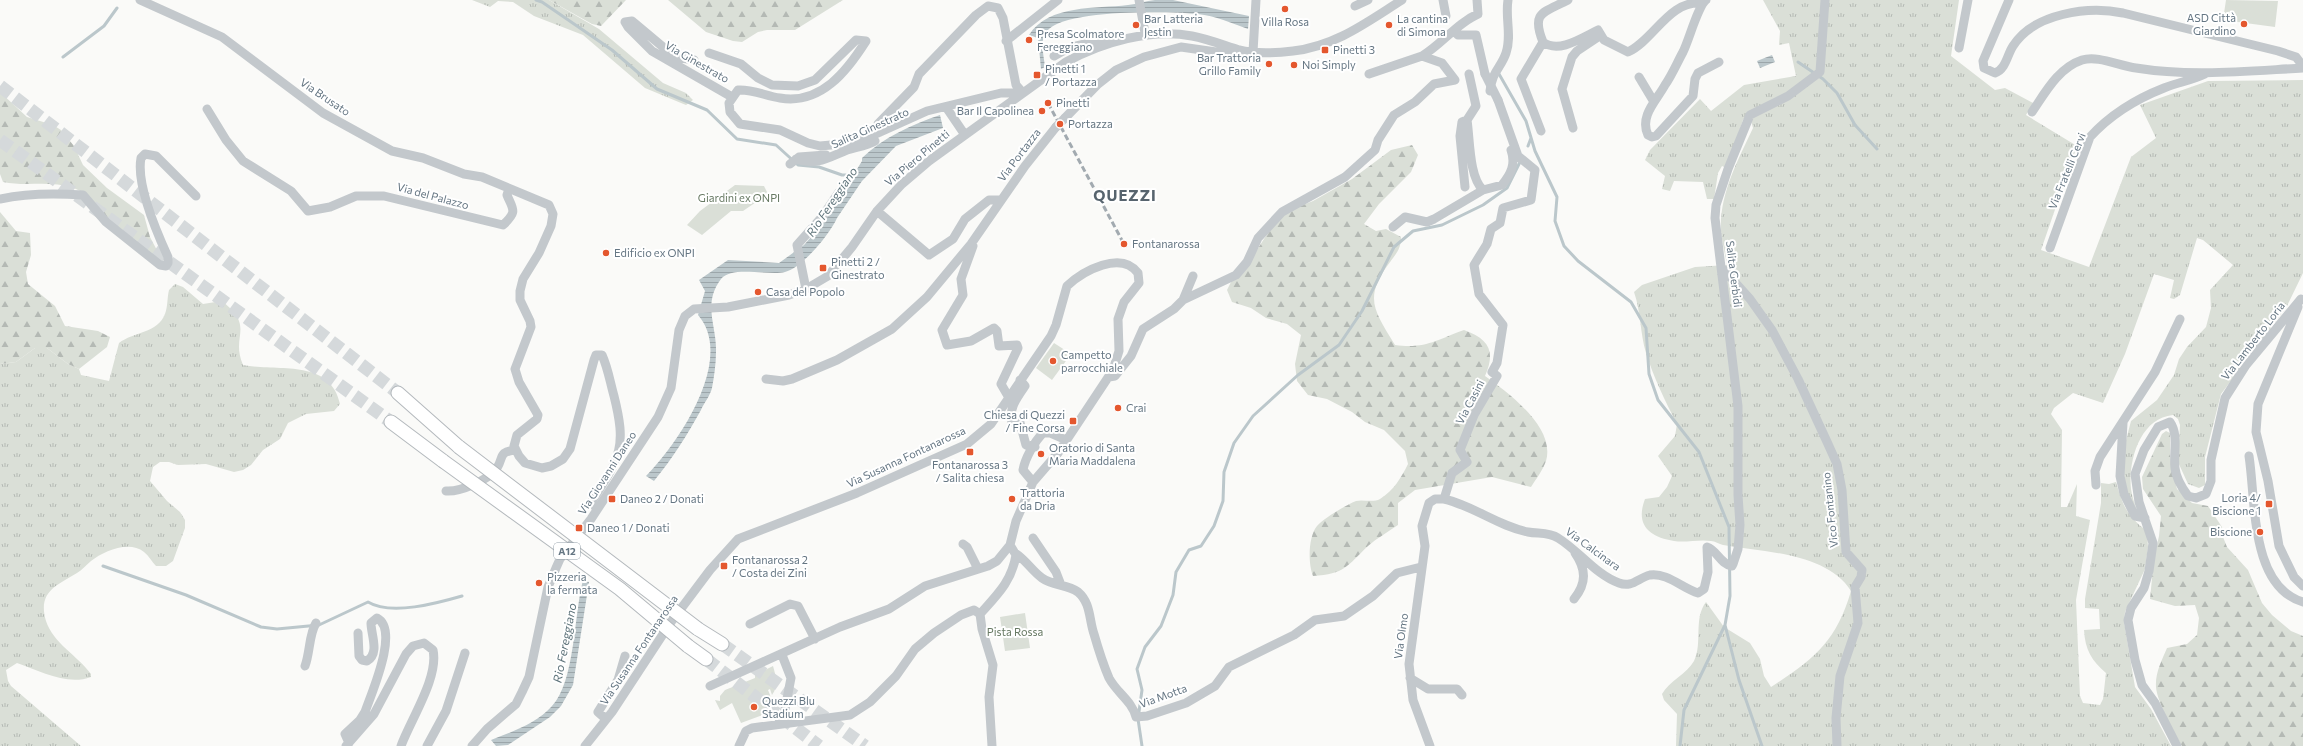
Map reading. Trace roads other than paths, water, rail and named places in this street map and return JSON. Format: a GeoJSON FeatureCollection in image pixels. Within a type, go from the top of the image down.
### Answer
{"type":"FeatureCollection","features":[{"type":"Feature","properties":{"kind":"highway","name":"A12"},"geometry":{"type":"LineString","coordinates":[[398,393],[459,447],[698,629],[722,644]]}},
{"type":"Feature","properties":{"kind":"highway","name":"A12"},"geometry":{"type":"LineString","coordinates":[[391,422],[620,589],[688,646],[706,659]]}},
{"type":"Feature","properties":{"kind":"street","name":"Via Brusato"},"geometry":{"type":"LineString","coordinates":[[140,0],[148,2],[222,37],[323,113],[392,151],[423,158],[464,174],[482,176],[509,190]]}},
{"type":"Feature","properties":{"kind":"street"},"geometry":{"type":"LineString","coordinates":[[1006,41],[1021,27],[1058,0]]}},
{"type":"Feature","properties":{"kind":"street"},"geometry":{"type":"LineString","coordinates":[[1139,0],[1145,32]]}},
{"type":"Feature","properties":{"kind":"street"},"geometry":{"type":"LineString","coordinates":[[1250,52],[1253,40],[1256,0]]}},
{"type":"Feature","properties":{"kind":"street"},"geometry":{"type":"LineString","coordinates":[[1355,6],[1368,0]]}},
{"type":"Feature","properties":{"kind":"street","name":"Via Piero Pinetti"},"geometry":{"type":"LineString","coordinates":[[694,309],[725,307],[783,296],[806,289],[828,276],[852,247],[877,211],[902,184],[965,135],[1066,62],[1082,53],[1134,38],[1184,34],[1250,52],[1294,51],[1332,42],[1402,0]]}},
{"type":"Feature","properties":{"kind":"street"},"geometry":{"type":"LineString","coordinates":[[1443,0],[1446,16]]}},
{"type":"Feature","properties":{"kind":"street"},"geometry":{"type":"LineString","coordinates":[[1369,74],[1422,56],[1470,18],[1478,14],[1477,0]]}},
{"type":"Feature","properties":{"kind":"street"},"geometry":{"type":"LineString","coordinates":[[1393,227],[1405,217],[1427,222],[1434,219],[1483,190],[1502,186],[1509,176],[1514,159],[1490,90],[1495,71],[1506,54],[1509,27],[1506,21],[1508,0]]}},
{"type":"Feature","properties":{"kind":"street"},"geometry":{"type":"LineString","coordinates":[[1550,0],[1551,2],[1560,0]]}},
{"type":"Feature","properties":{"kind":"street"},"geometry":{"type":"LineString","coordinates":[[1568,0],[1544,12],[1538,18],[1537,27],[1543,42],[1548,46],[1558,47],[1598,30],[1604,40],[1628,52],[1636,48],[1669,14],[1689,4],[1704,1]]}},
{"type":"Feature","properties":{"kind":"street","name":"Salita Gerbidi"},"geometry":{"type":"LineString","coordinates":[[1711,548],[1728,564],[1738,549],[1740,525],[1738,495],[1738,406],[1723,269],[1717,234],[1716,205],[1728,169],[1750,115],[1788,96],[1820,72],[1825,0]]}},
{"type":"Feature","properties":{"kind":"street"},"geometry":{"type":"LineString","coordinates":[[1959,48],[1968,0]]}},
{"type":"Feature","properties":{"kind":"street","name":"Via Fratelli Cervi"},"geometry":{"type":"LineString","coordinates":[[2009,0],[1983,61],[1984,68],[1990,72],[1995,73],[2002,69],[2014,45],[2042,22],[2081,12],[2101,10],[2123,13],[2278,52],[2296,58],[2303,67]]}},
{"type":"Feature","properties":{"kind":"street"},"geometry":{"type":"LineString","coordinates":[[1704,1],[1688,41],[1664,87],[1648,112],[1646,126],[1648,134],[1653,137],[1693,96],[1695,79],[1698,73],[1719,62]]}},
{"type":"Feature","properties":{"kind":"street"},"geometry":{"type":"LineString","coordinates":[[876,133],[878,124],[914,87],[919,74],[976,15],[988,6],[998,8],[1003,18],[1006,41],[1016,85],[1024,93]]}},
{"type":"Feature","properties":{"kind":"street","name":"Via Ginestrato"},"geometry":{"type":"LineString","coordinates":[[694,60],[675,57],[632,21],[625,22],[628,27],[652,50],[732,96]]}},
{"type":"Feature","properties":{"kind":"street","name":"Via Casini"},"geometry":{"type":"LineString","coordinates":[[1444,499],[1452,474],[1466,462],[1460,450],[1474,415],[1497,376],[1492,372],[1497,363],[1503,325],[1480,294],[1474,265],[1487,244],[1491,229],[1500,224],[1503,208],[1531,200],[1532,181],[1535,172],[1518,156],[1498,100],[1485,74],[1476,36],[1458,35],[1454,31]]}},
{"type":"Feature","properties":{"kind":"street"},"geometry":{"type":"LineString","coordinates":[[1573,128],[1562,89],[1568,69],[1577,51],[1601,35]]}},
{"type":"Feature","properties":{"kind":"street"},"geometry":{"type":"LineString","coordinates":[[1054,56],[1068,48],[1106,39]]}},
{"type":"Feature","properties":{"kind":"street","name":"Via Ginestrato"},"geometry":{"type":"LineString","coordinates":[[709,53],[741,64],[758,78],[772,85],[798,86],[815,80],[856,40],[866,40],[851,65],[837,79],[810,95],[788,100],[769,97],[747,89],[738,90],[728,103],[730,112],[740,124],[780,130],[808,143],[820,146],[842,144],[867,138],[927,111],[1001,93],[1024,93]]}},
{"type":"Feature","properties":{"kind":"street"},"geometry":{"type":"LineString","coordinates":[[1541,131],[1521,79],[1543,42]]}},
{"type":"Feature","properties":{"kind":"street","name":"Via Portazza"},"geometry":{"type":"LineString","coordinates":[[766,379],[783,381],[792,379],[837,360],[892,329],[927,297],[972,242],[1045,138],[1097,85],[1116,70],[1144,57],[1181,47],[1237,55],[1250,52]]}},
{"type":"Feature","properties":{"kind":"street"},"geometry":{"type":"LineString","coordinates":[[1568,69],[1572,67],[1584,52]]}},
{"type":"Feature","properties":{"kind":"street"},"geometry":{"type":"LineString","coordinates":[[1182,300],[1236,275],[1247,262],[1258,238],[1282,212],[1345,177],[1375,150],[1378,140],[1394,115],[1415,102],[1434,84],[1456,80],[1442,63],[1422,56]]}},
{"type":"Feature","properties":{"kind":"street","name":"Via Fratelli Cervi"},"geometry":{"type":"LineString","coordinates":[[2032,112],[2064,70],[2083,60],[2097,60],[2136,68],[2206,73],[2303,67]]}},
{"type":"Feature","properties":{"kind":"street","name":"Via Fratelli Cervi"},"geometry":{"type":"LineString","coordinates":[[2050,248],[2090,138],[2099,128],[2136,101],[2166,87],[2189,82],[2206,73]]}},
{"type":"Feature","properties":{"kind":"street"},"geometry":{"type":"LineString","coordinates":[[1464,187],[1460,136],[1462,122],[1467,120],[1476,106],[1469,74]]}},
{"type":"Feature","properties":{"kind":"street"},"geometry":{"type":"LineString","coordinates":[[1639,78],[1654,102]]}},
{"type":"Feature","properties":{"kind":"street","name":"Via Piero Pinetti"},"geometry":{"type":"LineString","coordinates":[[946,107],[965,135]]}},
{"type":"Feature","properties":{"kind":"street","name":"Via del Palazzo"},"geometry":{"type":"LineString","coordinates":[[207,109],[226,140],[243,161],[292,191],[308,211],[330,207],[356,196],[371,195],[384,196],[503,225],[513,213],[513,203],[507,195],[509,190]]}},
{"type":"Feature","properties":{"kind":"street","name":"Salita Ginestrato"},"geometry":{"type":"LineString","coordinates":[[842,144],[837,152],[830,155],[793,162],[812,163],[832,158],[846,151],[871,143],[897,128],[921,119],[927,111]]}},
{"type":"Feature","properties":{"kind":"street"},"geometry":{"type":"LineString","coordinates":[[1467,120],[1473,172],[1476,184],[1483,190]]}},
{"type":"Feature","properties":{"kind":"street"},"geometry":{"type":"LineString","coordinates":[[0,198],[24,194],[58,193],[83,195],[106,222],[160,265],[166,266],[168,263],[168,257],[151,212],[140,171],[141,158],[145,154],[156,156],[196,196]]}},
{"type":"Feature","properties":{"kind":"street"},"geometry":{"type":"LineString","coordinates":[[509,190],[549,205],[553,214],[545,243],[521,285],[519,295],[531,327],[516,369],[519,382],[538,415],[537,419],[518,435],[514,442],[515,450],[525,463],[533,467],[551,466],[563,459],[574,437],[594,360],[596,355],[602,355],[621,423],[622,437],[612,470],[592,501],[597,510]]}},
{"type":"Feature","properties":{"kind":"street"},"geometry":{"type":"LineString","coordinates":[[806,289],[797,245],[822,217],[839,192]]}},
{"type":"Feature","properties":{"kind":"street"},"geometry":{"type":"LineString","coordinates":[[877,211],[930,255],[953,239],[965,219],[989,200],[1001,200]]}},
{"type":"Feature","properties":{"kind":"street"},"geometry":{"type":"LineString","coordinates":[[972,242],[973,246],[961,279],[963,295],[942,330],[947,345],[972,341],[994,328],[997,331],[1000,346],[1017,345],[1018,348],[1001,384],[1008,396]]}},
{"type":"Feature","properties":{"kind":"street","name":"Via Susanna Fontanarossa"},"geometry":{"type":"LineString","coordinates":[[585,746],[606,719],[671,622],[710,570],[738,539],[857,493],[967,444],[991,424],[1008,396],[1051,336],[1056,325],[1067,286],[1087,272],[1115,262],[1125,262],[1138,273],[1139,283],[1124,302],[1118,319],[1118,356],[1109,376]]}},
{"type":"Feature","properties":{"kind":"street","name":"Vico Fontanino"},"geometry":{"type":"LineString","coordinates":[[1723,269],[1750,299],[1772,330],[1837,464],[1842,490],[1846,552],[1862,570],[1861,577],[1855,587],[1858,623],[1840,676],[1836,718],[1837,746]]}},
{"type":"Feature","properties":{"kind":"street"},"geometry":{"type":"LineString","coordinates":[[710,686],[782,655],[840,627],[889,609],[925,586],[997,561],[1010,545],[1016,521],[1033,482],[1058,453],[1109,376],[1115,376],[1119,373],[1131,356],[1143,329],[1174,309],[1182,300],[1193,276]]}},
{"type":"Feature","properties":{"kind":"street","name":"Via Lamberto Loria"},"geometry":{"type":"LineString","coordinates":[[2177,746],[2155,703],[2142,685],[2128,620],[2131,608],[2144,588],[2150,571],[2153,543],[2136,486],[2136,474],[2144,450],[2158,427],[2170,422],[2173,427],[2175,468],[2183,488],[2188,496],[2196,498],[2206,494],[2211,481],[2211,460],[2225,398],[2246,365],[2302,297]]}},
{"type":"Feature","properties":{"kind":"street","name":"Via Lamberto Loria"},"geometry":{"type":"LineString","coordinates":[[2302,297],[2258,404],[2256,432],[2268,481],[2278,546],[2294,577],[2303,586]]}},
{"type":"Feature","properties":{"kind":"street","name":"Via Giovanni Daneo"},"geometry":{"type":"LineString","coordinates":[[472,746],[487,729],[516,704],[529,677],[548,587],[560,559],[597,510],[658,417],[671,388],[679,330],[685,316],[694,309]]}},
{"type":"Feature","properties":{"kind":"street"},"geometry":{"type":"LineString","coordinates":[[2096,485],[2096,471],[2100,457],[2155,372],[2180,319]]}},
{"type":"Feature","properties":{"kind":"street"},"geometry":{"type":"LineString","coordinates":[[1020,380],[1025,386],[1013,406],[1011,418],[1012,422],[1019,419],[1026,445],[1035,447]]}},
{"type":"Feature","properties":{"kind":"street"},"geometry":{"type":"LineString","coordinates":[[2123,423],[2120,466],[2122,486],[2134,516],[2145,518]]}},
{"type":"Feature","properties":{"kind":"street"},"geometry":{"type":"LineString","coordinates":[[1033,482],[1024,470],[1027,459],[1043,433],[1050,433],[1066,440]]}},
{"type":"Feature","properties":{"kind":"street"},"geometry":{"type":"LineString","coordinates":[[446,491],[454,492],[482,480],[497,468],[501,455],[507,451],[515,450]]}},
{"type":"Feature","properties":{"kind":"street"},"geometry":{"type":"LineString","coordinates":[[2249,456],[2260,551],[2282,591],[2293,599],[2303,602]]}},
{"type":"Feature","properties":{"kind":"street","name":"Via Olmo"},"geometry":{"type":"LineString","coordinates":[[1430,746],[1413,700],[1410,678],[1411,646],[1416,624],[1421,567],[1425,546],[1422,526],[1429,503],[1435,499],[1444,499]]}},
{"type":"Feature","properties":{"kind":"street","name":"Via Calcinara"},"geometry":{"type":"LineString","coordinates":[[1444,499],[1460,503],[1510,527],[1558,537],[1574,552],[1586,558],[1601,573],[1620,583],[1631,585],[1651,575],[1664,577],[1688,590],[1698,593],[1704,589],[1708,572],[1707,547],[1711,548]]}},
{"type":"Feature","properties":{"kind":"street"},"geometry":{"type":"LineString","coordinates":[[1033,538],[1056,572],[1061,586]]}},
{"type":"Feature","properties":{"kind":"street"},"geometry":{"type":"LineString","coordinates":[[963,544],[967,547],[978,568]]}},
{"type":"Feature","properties":{"kind":"street","name":"Via Motta"},"geometry":{"type":"LineString","coordinates":[[1010,545],[1015,553],[1021,557],[1040,577],[1051,584],[1071,587],[1079,593],[1087,603],[1093,633],[1108,676],[1114,687],[1133,707],[1138,718],[1186,703],[1215,686],[1229,667],[1294,635],[1315,620],[1344,616],[1373,596],[1397,573],[1421,567]]}},
{"type":"Feature","properties":{"kind":"street"},"geometry":{"type":"LineString","coordinates":[[1574,552],[1582,564],[1584,577],[1582,590],[1574,599]]}},
{"type":"Feature","properties":{"kind":"street"},"geometry":{"type":"LineString","coordinates":[[992,746],[989,697],[993,665],[982,629],[980,614],[1009,580],[1014,566],[1015,553]]}},
{"type":"Feature","properties":{"kind":"street"},"geometry":{"type":"LineString","coordinates":[[750,624],[790,604],[798,606],[815,639]]}},
{"type":"Feature","properties":{"kind":"street"},"geometry":{"type":"LineString","coordinates":[[739,746],[746,731],[778,724],[850,715],[870,702],[896,676],[915,649],[934,633],[961,615],[974,610],[980,614]]}},
{"type":"Feature","properties":{"kind":"street"},"geometry":{"type":"LineString","coordinates":[[348,745],[345,734],[360,720],[365,712],[385,648],[385,628],[377,618],[371,623],[374,640],[372,656],[367,661],[362,660],[359,656],[358,633]]}},
{"type":"Feature","properties":{"kind":"street"},"geometry":{"type":"LineString","coordinates":[[305,666],[314,626]]}},
{"type":"Feature","properties":{"kind":"street"},"geometry":{"type":"LineString","coordinates":[[348,745],[374,714],[406,654],[413,646],[424,643],[433,650],[435,658],[432,675],[401,746]]}},
{"type":"Feature","properties":{"kind":"street"},"geometry":{"type":"LineString","coordinates":[[427,746],[446,711],[465,653]]}},
{"type":"Feature","properties":{"kind":"street"},"geometry":{"type":"LineString","coordinates":[[778,724],[784,714],[791,678],[782,655]]}},
{"type":"Feature","properties":{"kind":"street"},"geometry":{"type":"LineString","coordinates":[[606,719],[598,712],[618,680],[625,656]]}},
{"type":"Feature","properties":{"kind":"street"},"geometry":{"type":"LineString","coordinates":[[1410,678],[1424,688],[1457,689],[1462,694]]}},
{"type":"Feature","properties":{"kind":"waterway","name":"Rio Fereggiano"},"geometry":{"type":"LineString","coordinates":[[536,0],[542,2],[612,50],[657,89],[707,110],[737,139],[776,145],[798,165],[819,167],[842,175],[858,175]]}},
{"type":"Feature","properties":{"kind":"waterway"},"geometry":{"type":"LineString","coordinates":[[63,57],[104,26],[117,8]]}},
{"type":"Feature","properties":{"kind":"waterway"},"geometry":{"type":"LineString","coordinates":[[1798,62],[1823,79],[1837,93],[1855,125],[1877,149]]}},
{"type":"Feature","properties":{"kind":"waterway"},"geometry":{"type":"LineString","coordinates":[[1499,74],[1526,121],[1535,151],[1557,197],[1555,221],[1564,246],[1578,261],[1631,302],[1646,328],[1649,374],[1658,400],[1699,452],[1729,527],[1730,596],[1725,625],[1739,680],[1762,746]]}},
{"type":"Feature","properties":{"kind":"waterway"},"geometry":{"type":"LineString","coordinates":[[1528,146],[1531,138]]}},
{"type":"Feature","properties":{"kind":"waterway"},"geometry":{"type":"LineString","coordinates":[[1142,746],[1138,719],[1142,690],[1137,669],[1145,647],[1161,626],[1173,595],[1176,572],[1189,550],[1201,546],[1214,526],[1223,501],[1224,472],[1234,443],[1253,416],[1298,375],[1339,345],[1362,311],[1394,247],[1413,231],[1442,225],[1483,205],[1507,188],[1520,162]]}},
{"type":"Feature","properties":{"kind":"waterway"},"geometry":{"type":"LineString","coordinates":[[103,566],[186,595],[261,627],[277,629],[319,625],[368,602],[389,608],[402,608],[428,605],[462,596]]}},
{"type":"Feature","properties":{"kind":"waterway"},"geometry":{"type":"LineString","coordinates":[[1680,746],[1684,710],[1725,625]]}},
{"type":"Feature","properties":{"kind":"tunnel"},"geometry":{"type":"LineString","coordinates":[[0,86],[398,393]]}},
{"type":"Feature","properties":{"kind":"tunnel"},"geometry":{"type":"LineString","coordinates":[[0,140],[391,422]]}},
{"type":"Feature","properties":{"kind":"tunnel"},"geometry":{"type":"LineString","coordinates":[[722,644],[865,746]]}},
{"type":"Feature","properties":{"kind":"tunnel"},"geometry":{"type":"LineString","coordinates":[[706,659],[819,746]]}},
{"type":"Feature","properties":{"kind":"railway"},"geometry":{"type":"LineString","coordinates":[[1048,103],[1124,244]]}},
{"type":"Feature","properties":{"kind":"place","name":"Villa Rosa"},"geometry":{"type":"Point","coordinates":[1285,9]}},
{"type":"Feature","properties":{"kind":"place","name":"ASD Città Giardino"},"geometry":{"type":"Point","coordinates":[2244,24]}},
{"type":"Feature","properties":{"kind":"place","name":"Bar Latteria Jestin"},"geometry":{"type":"Point","coordinates":[1136,25]}},
{"type":"Feature","properties":{"kind":"place","name":"La cantina di Simona"},"geometry":{"type":"Point","coordinates":[1389,25]}},
{"type":"Feature","properties":{"kind":"place","name":"Presa Scolmatore Fereggiano"},"geometry":{"type":"Point","coordinates":[1029,40]}},
{"type":"Feature","properties":{"kind":"place","name":"Pinetti 3"},"geometry":{"type":"Point","coordinates":[1325,50]}},
{"type":"Feature","properties":{"kind":"place","name":"Bar Trattoria Grillo Family"},"geometry":{"type":"Point","coordinates":[1269,64]}},
{"type":"Feature","properties":{"kind":"place","name":"Noi Simply"},"geometry":{"type":"Point","coordinates":[1294,65]}},
{"type":"Feature","properties":{"kind":"place","name":"Pinetti 1 / Portazza"},"geometry":{"type":"Point","coordinates":[1037,75]}},
{"type":"Feature","properties":{"kind":"place","name":"Pinetti"},"geometry":{"type":"Point","coordinates":[1048,103]}},
{"type":"Feature","properties":{"kind":"place","name":"Bar Il Capolinea"},"geometry":{"type":"Point","coordinates":[1042,111]}},
{"type":"Feature","properties":{"kind":"place","name":"Portazza"},"geometry":{"type":"Point","coordinates":[1060,124]}},
{"type":"Feature","properties":{"kind":"place","name":"Fontanarossa"},"geometry":{"type":"Point","coordinates":[1124,244]}},
{"type":"Feature","properties":{"kind":"place","name":"Edificio ex ONPI"},"geometry":{"type":"Point","coordinates":[606,253]}},
{"type":"Feature","properties":{"kind":"place","name":"Pinetti 2 / Ginestrato"},"geometry":{"type":"Point","coordinates":[823,268]}},
{"type":"Feature","properties":{"kind":"place","name":"Casa del Popolo"},"geometry":{"type":"Point","coordinates":[758,292]}},
{"type":"Feature","properties":{"kind":"place","name":"Campetto parrocchiale"},"geometry":{"type":"Point","coordinates":[1053,361]}},
{"type":"Feature","properties":{"kind":"place","name":"Crai"},"geometry":{"type":"Point","coordinates":[1118,408]}},
{"type":"Feature","properties":{"kind":"place","name":"Chiesa di Quezzi / Fine Corsa"},"geometry":{"type":"Point","coordinates":[1073,421]}},
{"type":"Feature","properties":{"kind":"place","name":"Fontanarossa 3 / Salita chiesa"},"geometry":{"type":"Point","coordinates":[970,452]}},
{"type":"Feature","properties":{"kind":"place","name":"Oratorio di Santa Maria Maddalena"},"geometry":{"type":"Point","coordinates":[1041,454]}},
{"type":"Feature","properties":{"kind":"place","name":"Daneo 2 / Donati"},"geometry":{"type":"Point","coordinates":[612,499]}},
{"type":"Feature","properties":{"kind":"place","name":"Trattoria da Dria"},"geometry":{"type":"Point","coordinates":[1012,499]}},
{"type":"Feature","properties":{"kind":"place","name":"Loria 4/ Biscione 1"},"geometry":{"type":"Point","coordinates":[2269,504]}},
{"type":"Feature","properties":{"kind":"place","name":"Daneo 1 / Donati"},"geometry":{"type":"Point","coordinates":[579,528]}},
{"type":"Feature","properties":{"kind":"place","name":"Biscione"},"geometry":{"type":"Point","coordinates":[2260,532]}},
{"type":"Feature","properties":{"kind":"place","name":"Fontanarossa 2 / Costa dei Zini"},"geometry":{"type":"Point","coordinates":[724,566]}},
{"type":"Feature","properties":{"kind":"place","name":"Pizzeria la fermata"},"geometry":{"type":"Point","coordinates":[539,583]}},
{"type":"Feature","properties":{"kind":"place","name":"Quezzi Blu Stadium"},"geometry":{"type":"Point","coordinates":[754,707]}},
{"type":"Feature","properties":{"kind":"district","name":"QUEZZI"},"geometry":{"type":"Point","coordinates":[1125,196]}},
{"type":"Feature","properties":{"kind":"park label","name":"Giardini ex ONPI"},"geometry":{"type":"Point","coordinates":[739,198]}},
{"type":"Feature","properties":{"kind":"park label","name":"Pista Rossa"},"geometry":{"type":"Point","coordinates":[1015,632]}}]}
